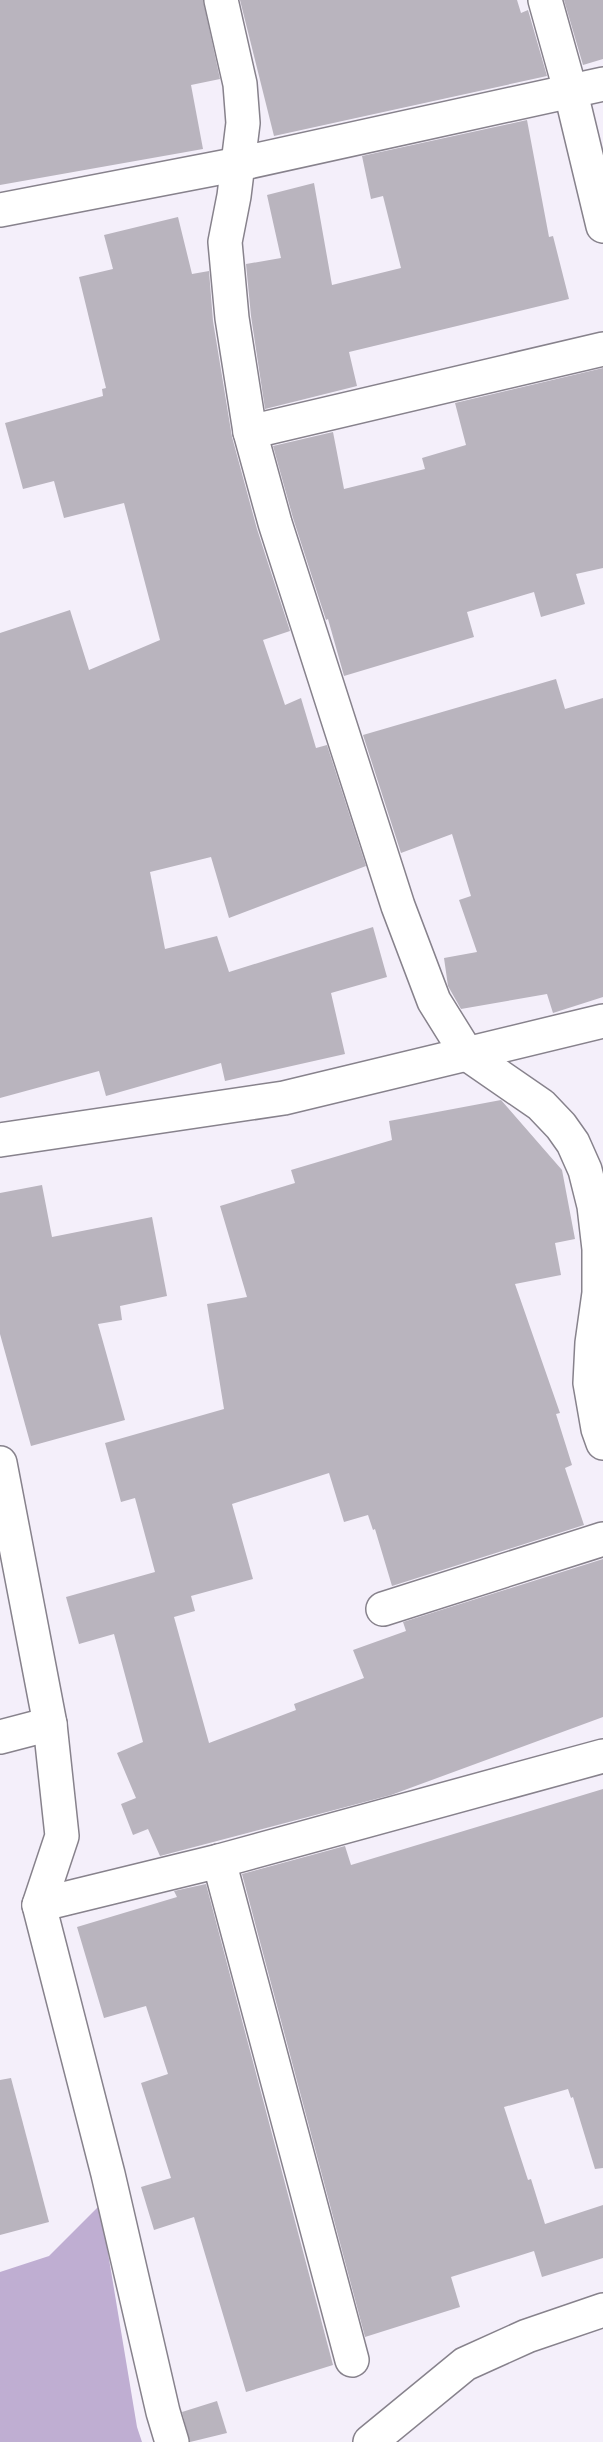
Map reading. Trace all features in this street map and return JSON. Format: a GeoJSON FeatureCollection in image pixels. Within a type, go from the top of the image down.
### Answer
{"type":"FeatureCollection","features":[{"type":"Feature","properties":{"kind":"street"},"geometry":{"type":"LineString","coordinates":[[221,0],[240,84],[243,123],[239,164],[225,242],[232,318],[250,432],[275,523],[398,906],[434,1001],[467,1054],[541,1105],[561,1126],[573,1143],[585,1170],[594,1206],[599,1249],[599,1293],[592,1343],[590,1383],[598,1429],[603,1443]]}},
{"type":"Feature","properties":{"kind":"street"},"geometry":{"type":"LineString","coordinates":[[545,0],[571,93],[603,226]]}},
{"type":"Feature","properties":{"kind":"street"},"geometry":{"type":"LineString","coordinates":[[0,210],[239,164],[571,93],[603,84]]}},
{"type":"Feature","properties":{"kind":"street"},"geometry":{"type":"LineString","coordinates":[[250,432],[603,349]]}},
{"type":"Feature","properties":{"kind":"street"},"geometry":{"type":"LineString","coordinates":[[0,1140],[284,1098],[603,1021]]}},
{"type":"Feature","properties":{"kind":"street"},"geometry":{"type":"LineString","coordinates":[[0,1463],[50,1724],[62,1836],[39,1905],[108,2174],[172,2442]]}},
{"type":"Feature","properties":{"kind":"street"},"geometry":{"type":"LineString","coordinates":[[383,1609],[603,1539]]}},
{"type":"Feature","properties":{"kind":"street"},"geometry":{"type":"LineString","coordinates":[[0,1737],[50,1724]]}},
{"type":"Feature","properties":{"kind":"street"},"geometry":{"type":"LineString","coordinates":[[39,1905],[219,1861],[603,1756]]}},
{"type":"Feature","properties":{"kind":"street"},"geometry":{"type":"LineString","coordinates":[[219,1861],[352,2360]]}},
{"type":"Feature","properties":{"kind":"street"},"geometry":{"type":"LineString","coordinates":[[370,2442],[465,2364],[527,2336],[603,2310]]}},
{"type":"Feature","properties":{"kind":"shaded area"},"geometry":{"type":"Polygon","coordinates":[[[100,2205],[137,2427],[142,2442],[0,2442],[0,2272],[49,2256],[100,2205]]]}},
{"type":"Feature","properties":{"kind":"building"},"geometry":{"type":"Polygon","coordinates":[[[0,0],[203,0],[220,79],[191,85],[203,149],[0,185],[0,0]]]}},
{"type":"Feature","properties":{"kind":"building"},"geometry":{"type":"Polygon","coordinates":[[[240,0],[517,0],[521,13],[528,10],[547,76],[274,136],[240,0]]]}},
{"type":"Feature","properties":{"kind":"building"},"geometry":{"type":"Polygon","coordinates":[[[564,0],[603,0],[603,59],[583,65],[564,0]]]}},
{"type":"Feature","properties":{"kind":"building"},"geometry":{"type":"Polygon","coordinates":[[[527,120],[549,237],[553,236],[569,299],[349,352],[357,386],[265,409],[246,264],[281,258],[267,195],[314,183],[332,285],[401,268],[383,196],[371,199],[362,156],[527,120]]]}},
{"type":"Feature","properties":{"kind":"building"},"geometry":{"type":"Polygon","coordinates":[[[178,217],[192,274],[209,271],[213,321],[232,437],[257,529],[290,631],[263,640],[285,705],[301,698],[316,748],[327,745],[366,866],[229,918],[211,857],[150,872],[165,949],[217,936],[229,972],[373,927],[387,977],[331,993],[345,1054],[225,1081],[221,1063],[106,1096],[99,1071],[0,1098],[0,633],[70,610],[89,670],[160,640],[124,503],[64,518],[54,481],[23,489],[5,423],[103,396],[102,389],[106,388],[79,277],[113,269],[104,235],[178,217]]]}},
{"type":"Feature","properties":{"kind":"building"},"geometry":{"type":"Polygon","coordinates":[[[603,368],[603,568],[576,574],[585,604],[541,617],[534,592],[467,612],[474,637],[344,676],[328,619],[326,620],[293,518],[273,446],[333,432],[344,489],[425,469],[422,458],[466,445],[455,403],[603,368]]]}},
{"type":"Feature","properties":{"kind":"building"},"geometry":{"type":"Polygon","coordinates":[[[556,679],[565,709],[603,698],[603,997],[553,1013],[547,994],[461,1009],[448,986],[444,958],[477,952],[459,900],[471,896],[452,834],[401,853],[363,735],[556,679]]]}},
{"type":"Feature","properties":{"kind":"building"},"geometry":{"type":"Polygon","coordinates":[[[501,1100],[562,1170],[575,1239],[555,1243],[561,1275],[515,1284],[560,1413],[556,1414],[572,1465],[565,1468],[584,1525],[392,1586],[375,1529],[373,1530],[368,1515],[344,1522],[329,1473],[232,1504],[253,1579],[191,1596],[195,1611],[174,1617],[209,1743],[296,1710],[294,1704],[364,1678],[353,1650],[406,1631],[403,1622],[603,1559],[603,1717],[391,1795],[160,1856],[148,1829],[133,1835],[121,1804],[136,1798],[117,1753],[143,1742],[114,1634],[79,1644],[66,1597],[155,1572],[135,1498],[121,1502],[105,1443],[224,1409],[207,1304],[247,1297],[220,1206],[295,1183],[291,1170],[392,1140],[389,1121],[501,1100]]]}},
{"type":"Feature","properties":{"kind":"building"},"geometry":{"type":"Polygon","coordinates":[[[42,1185],[52,1237],[152,1217],[167,1296],[120,1306],[122,1320],[98,1324],[125,1420],[31,1446],[0,1334],[0,1193],[42,1185]]]}},
{"type":"Feature","properties":{"kind":"building"},"geometry":{"type":"Polygon","coordinates":[[[603,1789],[603,2168],[595,2169],[573,2097],[571,2098],[568,2089],[504,2107],[545,2224],[603,2205],[603,2258],[542,2277],[534,2251],[451,2277],[460,2307],[365,2337],[242,1874],[345,1846],[351,1865],[603,1789]]]}},
{"type":"Feature","properties":{"kind":"building"},"geometry":{"type":"Polygon","coordinates":[[[206,1884],[333,2365],[246,2392],[194,2217],[154,2230],[141,2187],[171,2178],[141,2083],[168,2074],[146,2006],[104,2018],[77,1927],[177,1897],[174,1891],[206,1884]]]}},
{"type":"Feature","properties":{"kind":"building"},"geometry":{"type":"Polygon","coordinates":[[[11,2078],[49,2222],[0,2235],[0,2080],[11,2078]]]}},
{"type":"Feature","properties":{"kind":"building"},"geometry":{"type":"Polygon","coordinates":[[[217,2401],[227,2433],[190,2442],[182,2412],[217,2401]]]}}]}
